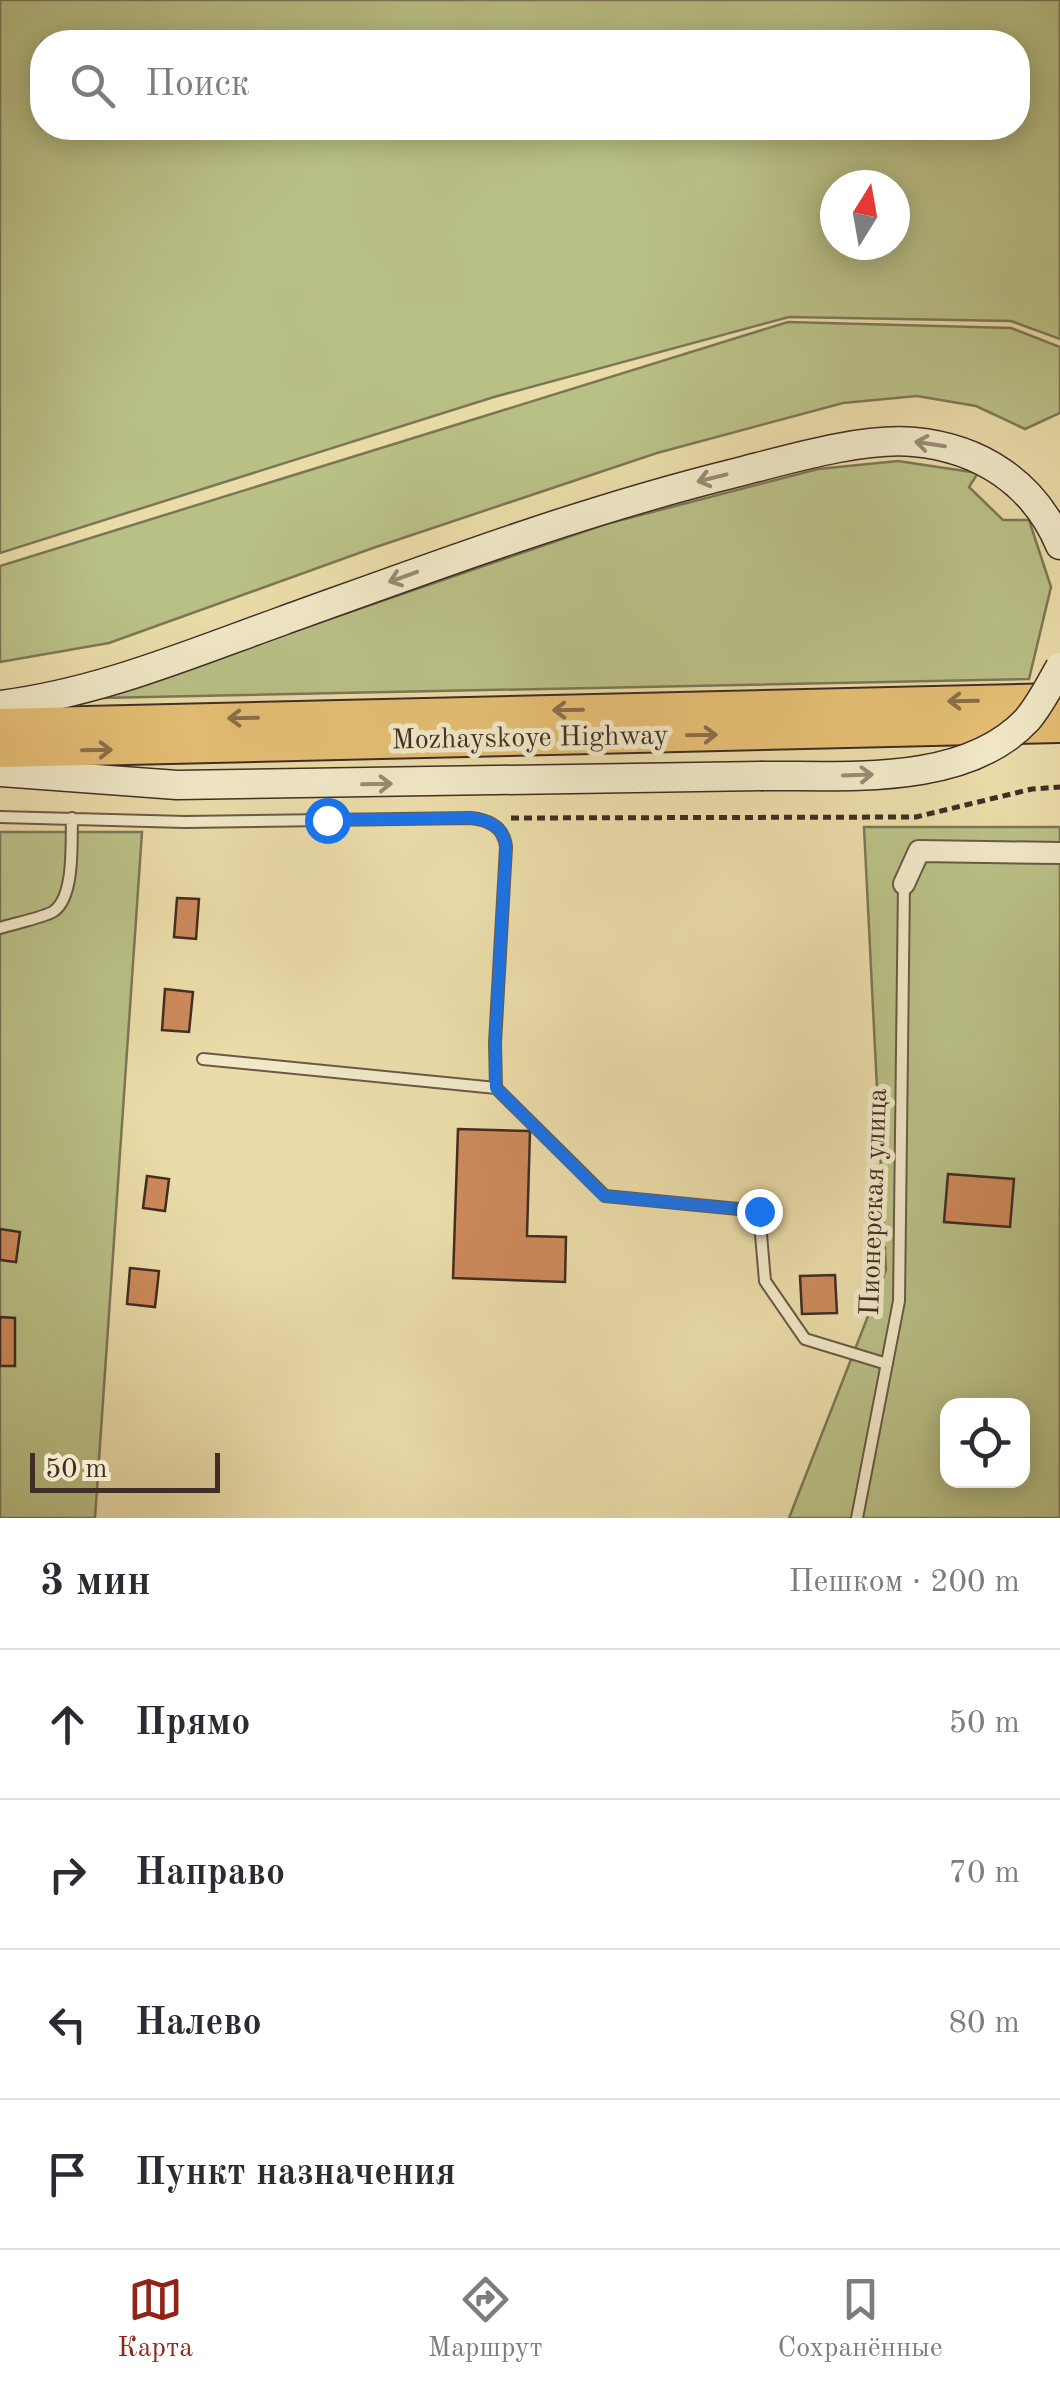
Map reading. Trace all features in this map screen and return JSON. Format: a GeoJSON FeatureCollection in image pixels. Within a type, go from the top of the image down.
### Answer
{"type":"FeatureCollection","features":[{"type":"Feature","properties":{"kind":"main road"},"geometry":{"type":"LineString","coordinates":[[0,706],[74,692],[158,666],[575,518],[678,487],[807,455],[875,443],[936,444],[992,464],[1018,483],[1037,504],[1060,544]]}},
{"type":"Feature","properties":{"kind":"main road"},"geometry":{"type":"LineString","coordinates":[[0,772],[176,785],[920,771],[964,760],[999,742],[1027,720],[1060,667]]}},
{"type":"Feature","properties":{"kind":"main road","name":"Mozhayskoye Highway"},"geometry":{"type":"LineString","coordinates":[[0,724],[1060,698]]}},
{"type":"Feature","properties":{"kind":"main road","name":"Mozhayskoye Highway"},"geometry":{"type":"LineString","coordinates":[[0,752],[1060,726]]}},
{"type":"Feature","properties":{"kind":"street"},"geometry":{"type":"LineString","coordinates":[[904,884],[918,851],[1060,853]]}},
{"type":"Feature","properties":{"kind":"lane"},"geometry":{"type":"LineString","coordinates":[[0,817],[185,822],[471,818],[492,824],[505,838],[506,847],[496,1088]]}},
{"type":"Feature","properties":{"kind":"lane"},"geometry":{"type":"LineString","coordinates":[[0,928],[54,912],[64,898],[69,880],[72,818]]}},
{"type":"Feature","properties":{"kind":"lane","name":"Пионерская улица"},"geometry":{"type":"LineString","coordinates":[[857,1518],[899,1301],[904,884]]}},
{"type":"Feature","properties":{"kind":"lane"},"geometry":{"type":"LineString","coordinates":[[202,1059],[496,1088],[604,1196],[759,1211],[765,1281],[805,1339],[886,1364]]}},
{"type":"Feature","properties":{"kind":"path"},"geometry":{"type":"LineString","coordinates":[[492,824],[508,818],[916,817],[1032,789],[1060,787]]}},
{"type":"Feature","properties":{"kind":"green space"},"geometry":{"type":"Polygon","coordinates":[[[0,0],[1060,0],[1060,339],[1011,321],[789,317],[494,397],[0,553],[0,0]]]}},
{"type":"Feature","properties":{"kind":"green space"},"geometry":{"type":"Polygon","coordinates":[[[788,322],[1011,328],[1060,347],[1060,413],[1025,429],[976,406],[917,396],[843,403],[657,453],[373,548],[109,643],[0,662],[0,566],[788,322]]]}},
{"type":"Feature","properties":{"kind":"green space"},"geometry":{"type":"Polygon","coordinates":[[[898,461],[978,473],[969,487],[1003,520],[1029,520],[1051,587],[1029,679],[100,698],[606,524],[818,469],[898,461]]]}},
{"type":"Feature","properties":{"kind":"green space"},"geometry":{"type":"Polygon","coordinates":[[[864,827],[1060,827],[1060,1518],[789,1518],[886,1270],[864,827]]]}},
{"type":"Feature","properties":{"kind":"green space"},"geometry":{"type":"Polygon","coordinates":[[[0,832],[142,832],[95,1518],[0,1518],[0,832]]]}},
{"type":"Feature","properties":{"kind":"building"},"geometry":{"type":"Polygon","coordinates":[[[177,898],[199,899],[196,939],[174,937],[177,898]]]}},
{"type":"Feature","properties":{"kind":"building"},"geometry":{"type":"Polygon","coordinates":[[[165,989],[193,992],[189,1032],[162,1030],[165,989]]]}},
{"type":"Feature","properties":{"kind":"building"},"geometry":{"type":"Polygon","coordinates":[[[458,1129],[530,1131],[527,1236],[566,1237],[565,1282],[453,1278],[458,1129]]]}},
{"type":"Feature","properties":{"kind":"building"},"geometry":{"type":"Polygon","coordinates":[[[948,1174],[1014,1179],[1010,1227],[944,1222],[948,1174]]]}},
{"type":"Feature","properties":{"kind":"building"},"geometry":{"type":"Polygon","coordinates":[[[147,1176],[169,1179],[165,1211],[143,1208],[147,1176]]]}},
{"type":"Feature","properties":{"kind":"building"},"geometry":{"type":"Polygon","coordinates":[[[0,1229],[20,1232],[16,1262],[0,1260],[0,1229]]]}},
{"type":"Feature","properties":{"kind":"building"},"geometry":{"type":"Polygon","coordinates":[[[130,1268],[159,1271],[155,1307],[127,1304],[130,1268]]]}},
{"type":"Feature","properties":{"kind":"building"},"geometry":{"type":"Polygon","coordinates":[[[835,1275],[837,1313],[802,1314],[800,1276],[835,1275]]]}},
{"type":"Feature","properties":{"kind":"building"},"geometry":{"type":"Polygon","coordinates":[[[0,1317],[15,1318],[15,1366],[0,1366],[0,1317]]]}},
{"type":"Feature","properties":{"kind":"route"},"geometry":{"type":"LineString","coordinates":[[327,820],[471,818],[482,819],[500,830],[506,847],[496,1088],[604,1196],[759,1211]]}}]}
